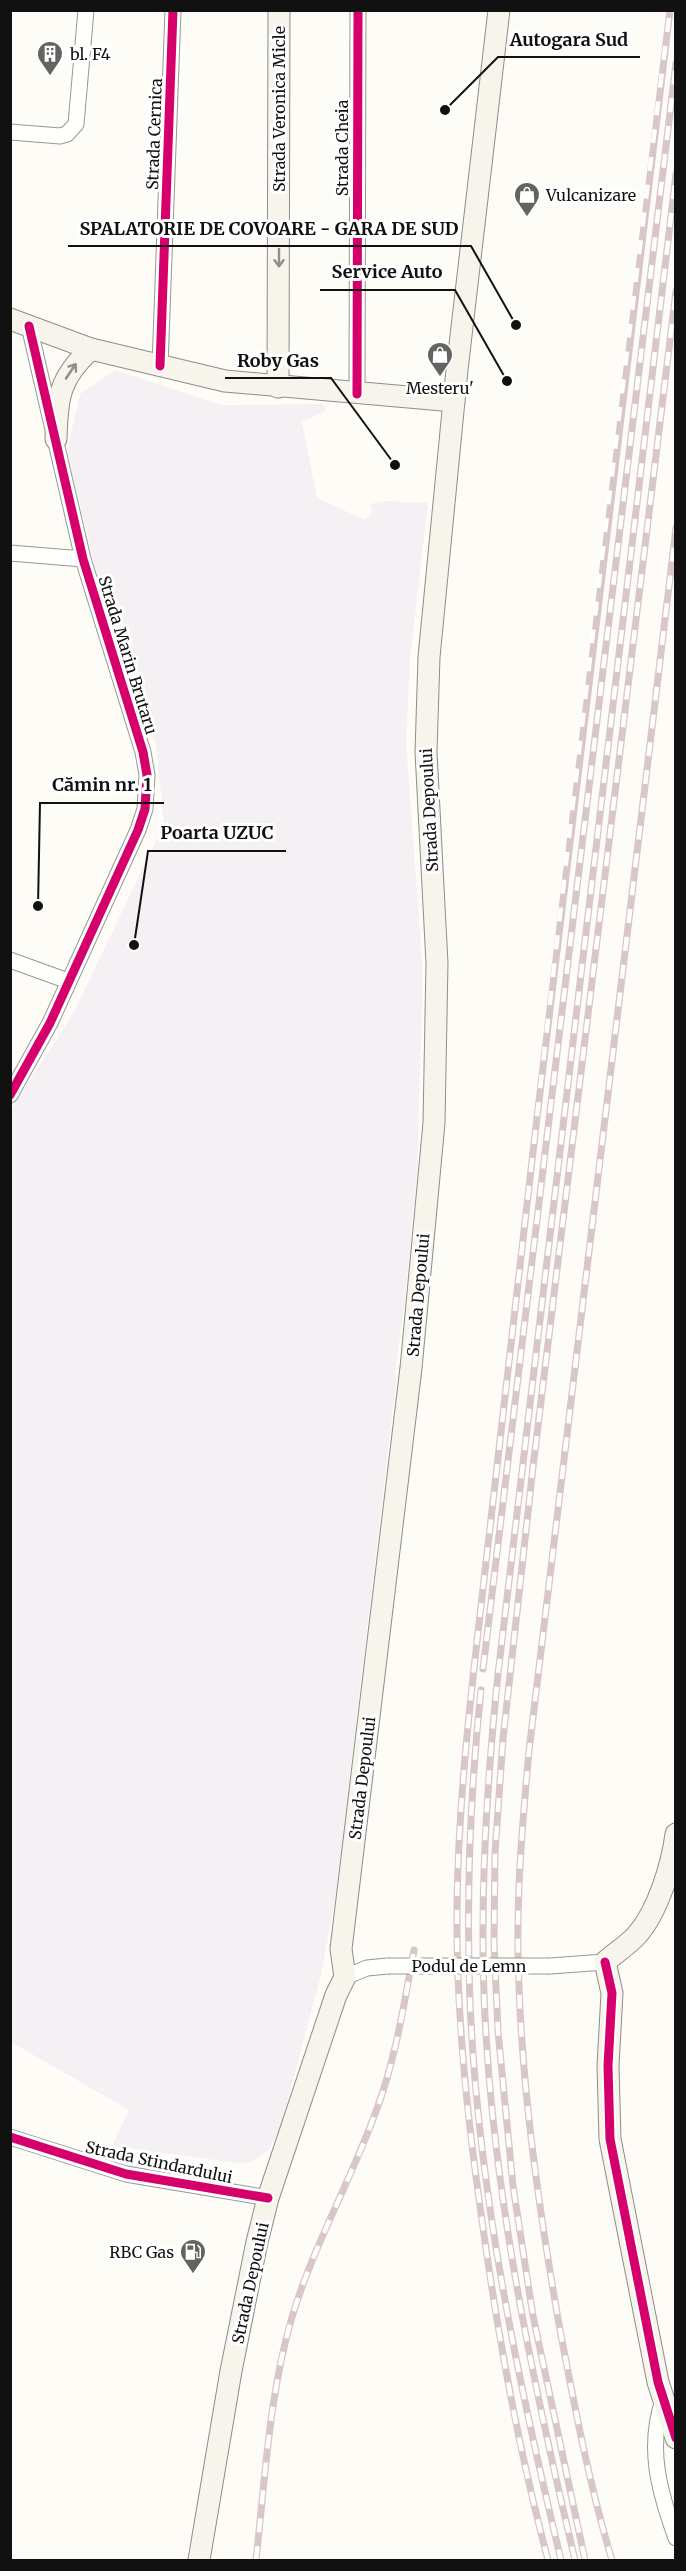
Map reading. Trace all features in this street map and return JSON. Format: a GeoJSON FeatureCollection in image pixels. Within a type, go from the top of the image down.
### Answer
{"type":"FeatureCollection","features":[{"type":"Feature","properties":{"kind":"main road","name":"Strada Veronica Micle"},"geometry":{"type":"LineString","coordinates":[[278,387],[279,10]]}},
{"type":"Feature","properties":{"kind":"main road","name":"Strada Depoului"},"geometry":{"type":"LineString","coordinates":[[199,2560],[238,2337],[268,2198],[336,1995],[345,1977],[341,1949],[410,1378],[434,1124],[437,963],[427,789],[426,717],[429,657],[454,401],[498,10]]}},
{"type":"Feature","properties":{"kind":"main road"},"geometry":{"type":"LineString","coordinates":[[20,322],[91,349],[225,381],[454,401]]}},
{"type":"Feature","properties":{"kind":"main road"},"geometry":{"type":"LineString","coordinates":[[56,439],[57,408],[64,381],[78,361],[91,349]]}},
{"type":"Feature","properties":{"kind":"main road"},"geometry":{"type":"LineString","coordinates":[[675,1834],[673,1854],[656,1904],[638,1934],[605,1962],[612,1993],[608,2066],[610,2139],[618,2189],[663,2400],[675,2438]]}},
{"type":"Feature","properties":{"kind":"street"},"geometry":{"type":"LineString","coordinates":[[10,132],[60,136],[67,134],[76,124],[86,10]]}},
{"type":"Feature","properties":{"kind":"street","name":"Strada Cernica"},"geometry":{"type":"LineString","coordinates":[[160,366],[173,10]]}},
{"type":"Feature","properties":{"kind":"street","name":"Strada Cheia"},"geometry":{"type":"LineString","coordinates":[[357,394],[358,10]]}},
{"type":"Feature","properties":{"kind":"street","name":"Strada Marin Brutaru"},"geometry":{"type":"LineString","coordinates":[[10,1095],[50,1023],[138,830],[144,808],[147,775],[143,752],[83,559],[56,439],[20,322]]}},
{"type":"Feature","properties":{"kind":"street"},"geometry":{"type":"LineString","coordinates":[[10,553],[83,559]]}},
{"type":"Feature","properties":{"kind":"street"},"geometry":{"type":"LineString","coordinates":[[10,960],[68,981]]}},
{"type":"Feature","properties":{"kind":"street","name":"Podul de Lemn"},"geometry":{"type":"LineString","coordinates":[[345,1977],[367,1968],[388,1966],[550,1965],[605,1962]]}},
{"type":"Feature","properties":{"kind":"street","name":"Strada Stindardului"},"geometry":{"type":"LineString","coordinates":[[10,2137],[126,2174],[268,2198]]}},
{"type":"Feature","properties":{"kind":"street"},"geometry":{"type":"LineString","coordinates":[[663,2400],[658,2416],[655,2454],[660,2495],[675,2538]]}},
{"type":"Feature","properties":{"kind":"shaded area"},"geometry":{"type":"Polygon","coordinates":[[[115,370],[221,405],[323,404],[326,411],[302,422],[317,498],[365,520],[372,512],[370,504],[384,501],[428,503],[410,659],[406,743],[423,974],[417,1172],[405,1301],[395,1371],[396,1382],[336,1893],[321,1975],[280,2129],[269,2149],[260,2157],[250,2162],[237,2163],[112,2146],[129,2110],[11,2042],[11,1109],[72,1016],[164,824],[156,744],[124,666],[100,587],[67,451],[80,394],[115,370]]]}},
{"type":"Feature","properties":{"kind":"railway"},"geometry":{"type":"LineString","coordinates":[[548,2560],[508,2384],[493,2295],[466,2095],[457,1947],[460,1823],[486,1562],[584,708],[670,10]]}},
{"type":"Feature","properties":{"kind":"railway"},"geometry":{"type":"LineString","coordinates":[[483,1669],[676,63]]}},
{"type":"Feature","properties":{"kind":"railway"},"geometry":{"type":"LineString","coordinates":[[575,2560],[529,2350],[504,2208],[495,2137],[484,1994],[485,1834],[498,1674],[676,174]]}},
{"type":"Feature","properties":{"kind":"railway"},"geometry":{"type":"LineString","coordinates":[[585,2560],[533,2316],[513,2186],[498,2031],[494,1943],[495,1853],[503,1739],[533,1467],[676,291]]}},
{"type":"Feature","properties":{"kind":"railway"},"geometry":{"type":"LineString","coordinates":[[612,2560],[596,2503],[577,2417],[544,2236],[522,2046],[518,1901],[529,1751],[676,528]]}},
{"type":"Feature","properties":{"kind":"railway"},"geometry":{"type":"LineString","coordinates":[[481,1690],[474,1768],[469,1885],[470,2002],[474,2073],[481,2143],[502,2283],[529,2422],[561,2560]]}},
{"type":"Feature","properties":{"kind":"railway"},"geometry":{"type":"LineString","coordinates":[[256,2560],[273,2407],[284,2347],[310,2265],[382,2094],[398,2033],[414,1950]]}},
{"type":"Feature","properties":{"kind":"cycle path"},"geometry":{"type":"LineString","coordinates":[[160,366],[173,10]]}},
{"type":"Feature","properties":{"kind":"cycle path"},"geometry":{"type":"LineString","coordinates":[[357,394],[358,10]]}},
{"type":"Feature","properties":{"kind":"cycle path"},"geometry":{"type":"LineString","coordinates":[[10,1095],[50,1023],[138,830],[145,809],[147,775],[143,752],[83,559],[29,326]]}},
{"type":"Feature","properties":{"kind":"cycle path"},"geometry":{"type":"LineString","coordinates":[[605,1962],[612,1993],[608,2066],[610,2139],[658,2382],[676,2438]]}},
{"type":"Feature","properties":{"kind":"cycle path"},"geometry":{"type":"LineString","coordinates":[[10,2137],[126,2174],[268,2198]]}},
{"type":"Feature","properties":{"kind":"place","name":"bl. F4"},"geometry":{"type":"Point","coordinates":[50,77]}},
{"type":"Feature","properties":{"kind":"place","name":"Autogara Sud"},"geometry":{"type":"Point","coordinates":[445,110]}},
{"type":"Feature","properties":{"kind":"place","name":"Vulcanizare"},"geometry":{"type":"Point","coordinates":[527,218]}},
{"type":"Feature","properties":{"kind":"place","name":"SPALATORIE DE COVOARE - GARA DE SUD"},"geometry":{"type":"Point","coordinates":[516,325]}},
{"type":"Feature","properties":{"kind":"place","name":"Mesteru'"},"geometry":{"type":"Point","coordinates":[440,378]}},
{"type":"Feature","properties":{"kind":"place","name":"Service Auto"},"geometry":{"type":"Point","coordinates":[507,381]}},
{"type":"Feature","properties":{"kind":"place","name":"Roby Gas"},"geometry":{"type":"Point","coordinates":[395,465]}},
{"type":"Feature","properties":{"kind":"place","name":"Cămin nr. 1"},"geometry":{"type":"Point","coordinates":[38,906]}},
{"type":"Feature","properties":{"kind":"place","name":"Poarta UZUC"},"geometry":{"type":"Point","coordinates":[134,945]}},
{"type":"Feature","properties":{"kind":"place","name":"RBC Gas"},"geometry":{"type":"Point","coordinates":[193,2275]}}]}
